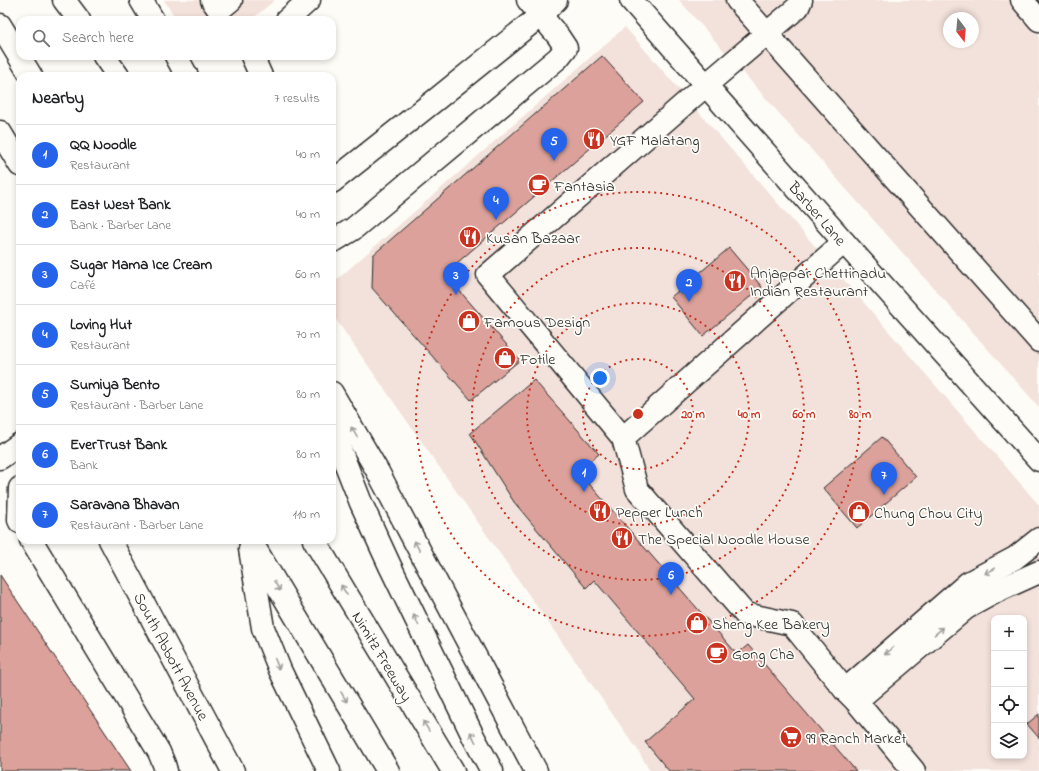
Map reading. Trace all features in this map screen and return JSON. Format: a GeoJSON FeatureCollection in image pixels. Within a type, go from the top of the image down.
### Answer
{"type":"FeatureCollection","features":[{"type":"Feature","properties":{"kind":"main road"},"geometry":{"type":"LineString","coordinates":[[64,0],[76,16]]}},
{"type":"Feature","properties":{"kind":"main road"},"geometry":{"type":"LineString","coordinates":[[141,0],[151,16]]}},
{"type":"Feature","properties":{"kind":"main road"},"geometry":{"type":"LineString","coordinates":[[212,0],[219,10],[231,0]]}},
{"type":"Feature","properties":{"kind":"main road"},"geometry":{"type":"LineString","coordinates":[[291,16],[309,0]]}},
{"type":"Feature","properties":{"kind":"main road","name":"Barber Lane"},"geometry":{"type":"LineString","coordinates":[[631,0],[844,242],[1039,460]]}},
{"type":"Feature","properties":{"kind":"main road"},"geometry":{"type":"LineString","coordinates":[[737,0],[1039,341]]}},
{"type":"Feature","properties":{"kind":"main road"},"geometry":{"type":"LineString","coordinates":[[801,0],[798,7],[488,275],[623,438],[637,489],[745,614],[792,624],[850,696],[914,771]]}},
{"type":"Feature","properties":{"kind":"main road"},"geometry":{"type":"LineString","coordinates":[[1022,0],[1039,20]]}},
{"type":"Feature","properties":{"kind":"main road"},"geometry":{"type":"LineString","coordinates":[[336,179],[438,98],[541,5],[566,48],[558,58],[353,229],[336,239]]}},
{"type":"Feature","properties":{"kind":"main road"},"geometry":{"type":"LineString","coordinates":[[0,25],[16,50]]}},
{"type":"Feature","properties":{"kind":"main road"},"geometry":{"type":"LineString","coordinates":[[22,60],[29,72]]}},
{"type":"Feature","properties":{"kind":"main road"},"geometry":{"type":"LineString","coordinates":[[178,60],[185,72]]}},
{"type":"Feature","properties":{"kind":"main road"},"geometry":{"type":"LineString","coordinates":[[254,60],[259,72]]}},
{"type":"Feature","properties":{"kind":"main road"},"geometry":{"type":"LineString","coordinates":[[0,132],[16,158]]}},
{"type":"Feature","properties":{"kind":"main road"},"geometry":{"type":"LineString","coordinates":[[623,438],[844,242]]}},
{"type":"Feature","properties":{"kind":"main road"},"geometry":{"type":"LineString","coordinates":[[336,400],[378,472],[536,771]]}},
{"type":"Feature","properties":{"kind":"main road"},"geometry":{"type":"LineString","coordinates":[[336,439],[361,503],[390,566],[474,738],[492,771]]}},
{"type":"Feature","properties":{"kind":"main road"},"geometry":{"type":"LineString","coordinates":[[0,458],[16,447]]}},
{"type":"Feature","properties":{"kind":"main road"},"geometry":{"type":"LineString","coordinates":[[850,696],[917,626],[968,583],[1015,558],[1039,539]]}},
{"type":"Feature","properties":{"kind":"main road"},"geometry":{"type":"LineString","coordinates":[[33,544],[159,752],[166,771]]}},
{"type":"Feature","properties":{"kind":"main road","name":"South Abbott Avenue"},"geometry":{"type":"LineString","coordinates":[[112,544],[234,771]]}},
{"type":"Feature","properties":{"kind":"main road"},"geometry":{"type":"LineString","coordinates":[[250,544],[262,628],[280,670],[329,771]]}},
{"type":"Feature","properties":{"kind":"main road"},"geometry":{"type":"LineString","coordinates":[[251,544],[388,771]]}},
{"type":"Feature","properties":{"kind":"main road","name":"Nimitz Freeway"},"geometry":{"type":"LineString","coordinates":[[316,544],[453,771]]}},
{"type":"Feature","properties":{"kind":"main road"},"geometry":{"type":"LineString","coordinates":[[850,696],[966,608],[997,591],[1039,572]]}},
{"type":"Feature","properties":{"kind":"main road"},"geometry":{"type":"LineString","coordinates":[[470,645],[545,771]]}},
{"type":"Feature","properties":{"kind":"shaded area"},"geometry":{"type":"Polygon","coordinates":[[[164,0],[275,0],[256,16],[174,16],[164,0]]]}},
{"type":"Feature","properties":{"kind":"shaded area"},"geometry":{"type":"Polygon","coordinates":[[[679,0],[1039,0],[1039,407],[679,0]]]}},
{"type":"Feature","properties":{"kind":"shaded area"},"geometry":{"type":"Polygon","coordinates":[[[625,27],[1039,505],[1039,771],[650,771],[637,749],[336,320],[336,280],[625,27]]]}},
{"type":"Feature","properties":{"kind":"building"},"geometry":{"type":"Polygon","coordinates":[[[602,56],[644,102],[450,269],[451,281],[520,360],[471,400],[372,288],[373,255],[602,56]]]}},
{"type":"Feature","properties":{"kind":"building"},"geometry":{"type":"Polygon","coordinates":[[[729,248],[762,287],[703,336],[671,297],[729,248]]]}},
{"type":"Feature","properties":{"kind":"building"},"geometry":{"type":"Polygon","coordinates":[[[534,380],[599,454],[578,471],[737,654],[748,645],[856,771],[669,771],[645,742],[695,699],[594,580],[586,588],[514,502],[470,433],[534,380]]]}},
{"type":"Feature","properties":{"kind":"building"},"geometry":{"type":"Polygon","coordinates":[[[882,437],[916,477],[857,528],[823,488],[882,437]]]}},
{"type":"Feature","properties":{"kind":"building"},"geometry":{"type":"Polygon","coordinates":[[[0,575],[131,771],[0,771],[0,575]]]}},
{"type":"Feature","properties":{"kind":"building"},"geometry":{"type":"Polygon","coordinates":[[[1039,714],[1039,738],[1027,724],[1039,714]]]}},
{"type":"Feature","properties":{"kind":"place","name":"YGF Malatang"},"geometry":{"type":"Point","coordinates":[594,139]}},
{"type":"Feature","properties":{"kind":"place","name":"Sumiya Bento"},"geometry":{"type":"Point","coordinates":[554,161]}},
{"type":"Feature","properties":{"kind":"place","name":"Fantasia"},"geometry":{"type":"Point","coordinates":[539,185]}},
{"type":"Feature","properties":{"kind":"place","name":"Loving Hut"},"geometry":{"type":"Point","coordinates":[496,220]}},
{"type":"Feature","properties":{"kind":"place","name":"Kusan Bazaar"},"geometry":{"type":"Point","coordinates":[470,237]}},
{"type":"Feature","properties":{"kind":"place","name":"Anjappar Chettinadu Indian Restaurant"},"geometry":{"type":"Point","coordinates":[735,281]}},
{"type":"Feature","properties":{"kind":"place","name":"Sugar Mama Ice Cream"},"geometry":{"type":"Point","coordinates":[456,295]}},
{"type":"Feature","properties":{"kind":"place","name":"East West Bank"},"geometry":{"type":"Point","coordinates":[689,302]}},
{"type":"Feature","properties":{"kind":"place","name":"Famous Design"},"geometry":{"type":"Point","coordinates":[469,321]}},
{"type":"Feature","properties":{"kind":"place","name":"Fotile"},"geometry":{"type":"Point","coordinates":[505,358]}},
{"type":"Feature","properties":{"kind":"place","name":"QQ Noodle"},"geometry":{"type":"Point","coordinates":[584,492]}},
{"type":"Feature","properties":{"kind":"place","name":"Saravana Bhavan"},"geometry":{"type":"Point","coordinates":[884,495]}},
{"type":"Feature","properties":{"kind":"place","name":"Pepper Lunch"},"geometry":{"type":"Point","coordinates":[600,511]}},
{"type":"Feature","properties":{"kind":"place","name":"Chung Chou City"},"geometry":{"type":"Point","coordinates":[859,512]}},
{"type":"Feature","properties":{"kind":"place","name":"The Special Noodle House"},"geometry":{"type":"Point","coordinates":[622,538]}},
{"type":"Feature","properties":{"kind":"place","name":"EverTrust Bank"},"geometry":{"type":"Point","coordinates":[671,595]}},
{"type":"Feature","properties":{"kind":"place","name":"Sheng Kee Bakery"},"geometry":{"type":"Point","coordinates":[697,623]}},
{"type":"Feature","properties":{"kind":"place","name":"Gong Cha"},"geometry":{"type":"Point","coordinates":[717,653]}},
{"type":"Feature","properties":{"kind":"place","name":"99 Ranch Market"},"geometry":{"type":"Point","coordinates":[791,737]}}]}
